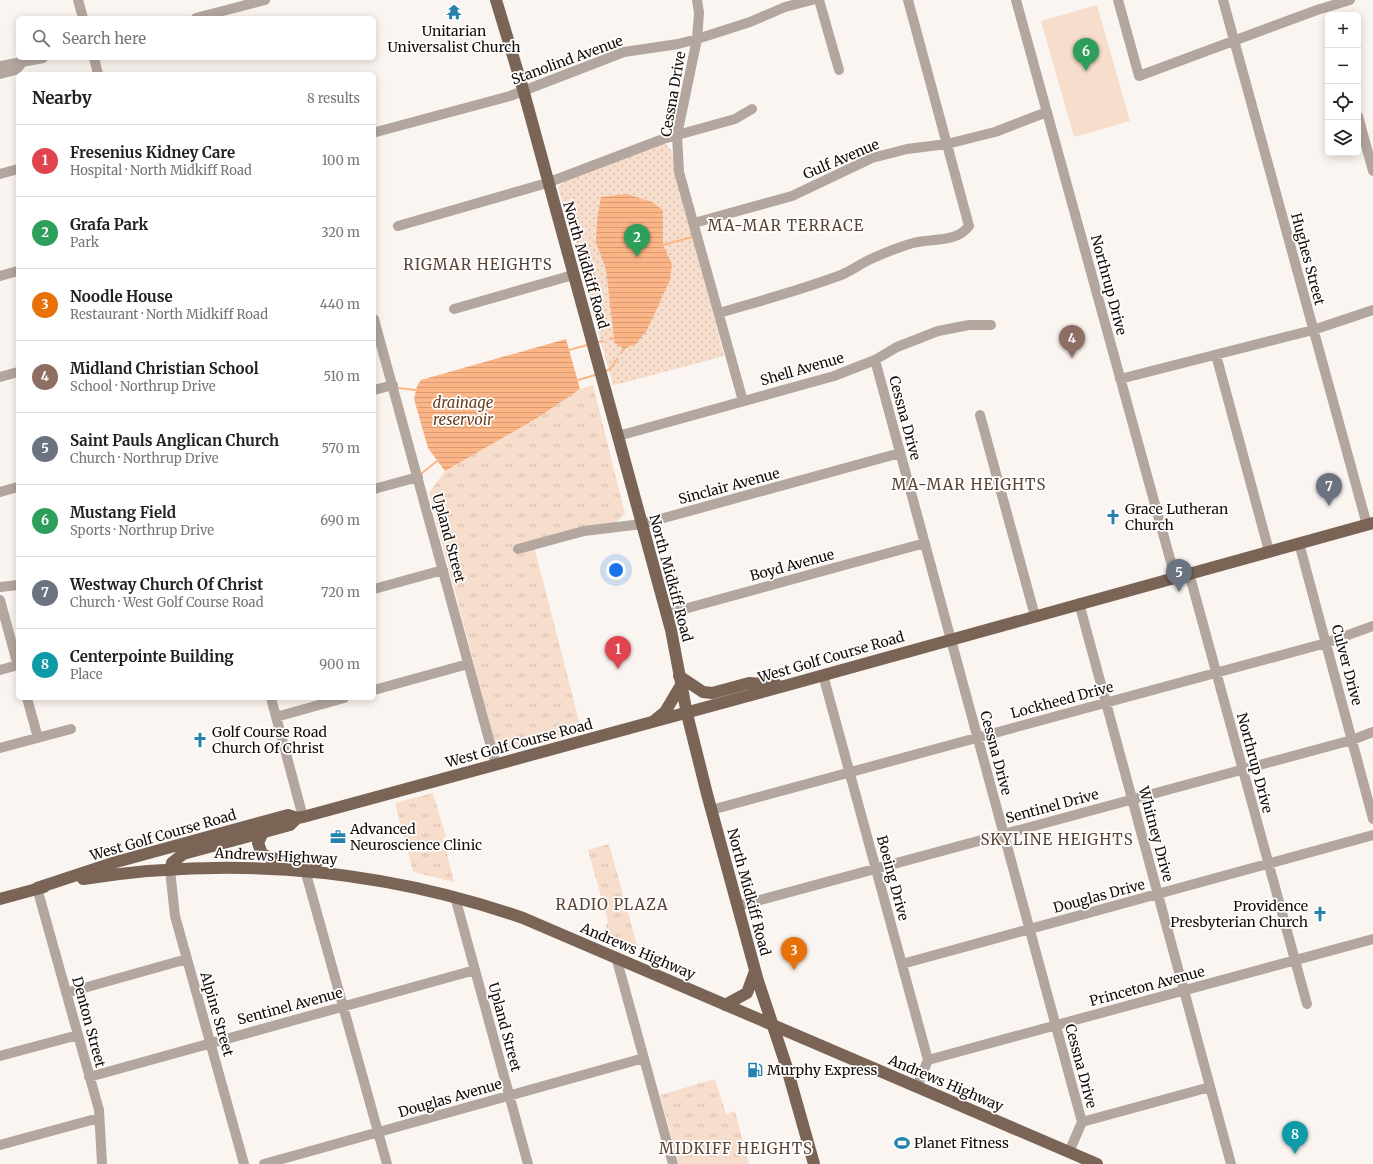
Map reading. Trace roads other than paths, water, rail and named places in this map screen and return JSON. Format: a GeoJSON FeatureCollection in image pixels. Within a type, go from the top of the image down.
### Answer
{"type":"FeatureCollection","features":[{"type":"Feature","properties":{"kind":"main road","name":"North Midkiff Road"},"geometry":{"type":"LineString","coordinates":[[496,0],[523,89],[547,183],[671,630],[687,714],[711,810],[755,971],[814,1164]]}},
{"type":"Feature","properties":{"kind":"main road","name":"West Golf Course Road"},"geometry":{"type":"LineString","coordinates":[[170,870],[172,863],[183,854],[290,825],[300,818],[687,714],[1079,603],[1370,524]]}},
{"type":"Feature","properties":{"kind":"main road"},"geometry":{"type":"LineString","coordinates":[[652,723],[665,712],[680,681],[708,693],[749,683],[786,686]]}},
{"type":"Feature","properties":{"kind":"main road","name":"West Golf Course Road"},"geometry":{"type":"LineString","coordinates":[[37,888],[116,862],[288,815],[300,818]]}},
{"type":"Feature","properties":{"kind":"main road"},"geometry":{"type":"LineString","coordinates":[[263,832],[258,840],[258,845],[262,854],[270,858],[309,862],[345,875]]}},
{"type":"Feature","properties":{"kind":"main road","name":"Andrews Highway"},"geometry":{"type":"LineString","coordinates":[[0,898],[37,888],[114,874],[211,867],[305,870],[410,886],[455,897],[523,918],[1097,1164]]}},
{"type":"Feature","properties":{"kind":"main road"},"geometry":{"type":"LineString","coordinates":[[725,1005],[746,993],[755,971]]}},
{"type":"Feature","properties":{"kind":"street"},"geometry":{"type":"LineString","coordinates":[[78,0],[82,16]]}},
{"type":"Feature","properties":{"kind":"street"},"geometry":{"type":"LineString","coordinates":[[204,16],[265,0]]}},
{"type":"Feature","properties":{"kind":"street","name":"Cessna Drive"},"geometry":{"type":"LineString","coordinates":[[697,0],[699,13],[697,39],[677,135],[679,172],[743,401]]}},
{"type":"Feature","properties":{"kind":"street","name":"Stanolind Avenue"},"geometry":{"type":"LineString","coordinates":[[376,132],[510,96],[523,89],[624,52],[678,44],[697,39],[750,22],[785,7],[812,0]]}},
{"type":"Feature","properties":{"kind":"street"},"geometry":{"type":"LineString","coordinates":[[819,0],[839,70]]}},
{"type":"Feature","properties":{"kind":"street"},"geometry":{"type":"LineString","coordinates":[[719,313],[797,291],[843,274],[898,248],[926,240],[949,239],[962,234],[969,226],[908,0]]}},
{"type":"Feature","properties":{"kind":"street","name":"Northrup Drive"},"geometry":{"type":"LineString","coordinates":[[1016,0],[1174,577]]}},
{"type":"Feature","properties":{"kind":"street"},"geometry":{"type":"LineString","coordinates":[[1118,0],[1139,76],[1350,0]]}},
{"type":"Feature","properties":{"kind":"street","name":"Hughes Street"},"geometry":{"type":"LineString","coordinates":[[1222,0],[1313,330],[1370,524]]}},
{"type":"Feature","properties":{"kind":"street"},"geometry":{"type":"LineString","coordinates":[[0,66],[15,62],[21,64],[36,60]]}},
{"type":"Feature","properties":{"kind":"street"},"geometry":{"type":"LineString","coordinates":[[94,60],[98,72]]}},
{"type":"Feature","properties":{"kind":"street"},"geometry":{"type":"LineString","coordinates":[[0,74],[16,70],[21,64]]}},
{"type":"Feature","properties":{"kind":"street"},"geometry":{"type":"LineString","coordinates":[[398,226],[547,183],[677,135],[735,119],[752,108]]}},
{"type":"Feature","properties":{"kind":"street","name":"Gulf Avenue"},"geometry":{"type":"LineString","coordinates":[[694,223],[792,196],[872,158],[907,149],[947,144],[995,132],[1047,112]]}},
{"type":"Feature","properties":{"kind":"street"},"geometry":{"type":"LineString","coordinates":[[1359,120],[1373,171]]}},
{"type":"Feature","properties":{"kind":"street"},"geometry":{"type":"LineString","coordinates":[[0,174],[16,170]]}},
{"type":"Feature","properties":{"kind":"street"},"geometry":{"type":"LineString","coordinates":[[0,276],[16,272]]}},
{"type":"Feature","properties":{"kind":"street"},"geometry":{"type":"LineString","coordinates":[[454,309],[573,275]]}},
{"type":"Feature","properties":{"kind":"street"},"geometry":{"type":"LineString","coordinates":[[1120,379],[1313,330],[1373,310]]}},
{"type":"Feature","properties":{"kind":"street","name":"Shell Avenue"},"geometry":{"type":"LineString","coordinates":[[618,436],[834,376],[875,360],[898,347],[938,331],[969,325],[991,325]]}},
{"type":"Feature","properties":{"kind":"street","name":"Upland Street"},"geometry":{"type":"LineString","coordinates":[[376,326],[496,765]]}},
{"type":"Feature","properties":{"kind":"street"},"geometry":{"type":"LineString","coordinates":[[1216,355],[1269,551]]}},
{"type":"Feature","properties":{"kind":"street","name":"Cessna Drive"},"geometry":{"type":"LineString","coordinates":[[875,360],[1082,1122],[1069,1152]]}},
{"type":"Feature","properties":{"kind":"street"},"geometry":{"type":"LineString","coordinates":[[0,377],[16,373]]}},
{"type":"Feature","properties":{"kind":"street"},"geometry":{"type":"LineString","coordinates":[[376,389],[393,385]]}},
{"type":"Feature","properties":{"kind":"street"},"geometry":{"type":"LineString","coordinates":[[980,415],[1035,616]]}},
{"type":"Feature","properties":{"kind":"street","name":"Sinclair Avenue"},"geometry":{"type":"LineString","coordinates":[[518,549],[584,531],[642,524],[900,453]]}},
{"type":"Feature","properties":{"kind":"street"},"geometry":{"type":"LineString","coordinates":[[376,488],[418,477]]}},
{"type":"Feature","properties":{"kind":"street"},"geometry":{"type":"LineString","coordinates":[[0,492],[16,488]]}},
{"type":"Feature","properties":{"kind":"street","name":"Boyd Avenue"},"geometry":{"type":"LineString","coordinates":[[666,614],[925,543]]}},
{"type":"Feature","properties":{"kind":"street","name":"Culver Drive"},"geometry":{"type":"LineString","coordinates":[[1299,543],[1373,819]]}},
{"type":"Feature","properties":{"kind":"street"},"geometry":{"type":"LineString","coordinates":[[376,588],[443,570]]}},
{"type":"Feature","properties":{"kind":"street","name":"Northrup Drive"},"geometry":{"type":"LineString","coordinates":[[1189,573],[1307,1004]]}},
{"type":"Feature","properties":{"kind":"street"},"geometry":{"type":"LineString","coordinates":[[0,587],[16,585]]}},
{"type":"Feature","properties":{"kind":"street"},"geometry":{"type":"LineString","coordinates":[[0,600],[16,659]]}},
{"type":"Feature","properties":{"kind":"street","name":"Whitney Drive"},"geometry":{"type":"LineString","coordinates":[[1079,603],[1231,1164]]}},
{"type":"Feature","properties":{"kind":"street","name":"Lockheed Drive"},"geometry":{"type":"LineString","coordinates":[[711,810],[1326,643],[1373,626]]}},
{"type":"Feature","properties":{"kind":"street"},"geometry":{"type":"LineString","coordinates":[[376,689],[468,664]]}},
{"type":"Feature","properties":{"kind":"street"},"geometry":{"type":"LineString","coordinates":[[0,670],[16,666]]}},
{"type":"Feature","properties":{"kind":"street","name":"Boeing Drive"},"geometry":{"type":"LineString","coordinates":[[822,675],[928,1060]]}},
{"type":"Feature","properties":{"kind":"street"},"geometry":{"type":"LineString","coordinates":[[28,700],[38,738]]}},
{"type":"Feature","properties":{"kind":"street"},"geometry":{"type":"LineString","coordinates":[[272,700],[300,818]]}},
{"type":"Feature","properties":{"kind":"street"},"geometry":{"type":"LineString","coordinates":[[276,717],[337,700]]}},
{"type":"Feature","properties":{"kind":"street"},"geometry":{"type":"LineString","coordinates":[[0,748],[71,729]]}},
{"type":"Feature","properties":{"kind":"street","name":"Sentinel Drive"},"geometry":{"type":"LineString","coordinates":[[738,906],[1352,740],[1373,732]]}},
{"type":"Feature","properties":{"kind":"street","name":"Douglas Drive"},"geometry":{"type":"LineString","coordinates":[[902,964],[1269,865],[1373,835]]}},
{"type":"Feature","properties":{"kind":"street","name":"Alpine Street"},"geometry":{"type":"LineString","coordinates":[[170,870],[175,916],[244,1164]]}},
{"type":"Feature","properties":{"kind":"street"},"geometry":{"type":"LineString","coordinates":[[305,870],[386,1164]]}},
{"type":"Feature","properties":{"kind":"street","name":"Denton Street"},"geometry":{"type":"LineString","coordinates":[[37,888],[78,1035],[99,1118],[102,1164]]}},
{"type":"Feature","properties":{"kind":"street","name":"Upland Street"},"geometry":{"type":"LineString","coordinates":[[455,897],[528,1164]]}},
{"type":"Feature","properties":{"kind":"street","name":"Princeton Avenue"},"geometry":{"type":"LineString","coordinates":[[928,1060],[1373,940]]}},
{"type":"Feature","properties":{"kind":"street"},"geometry":{"type":"LineString","coordinates":[[616,957],[673,1164]]}},
{"type":"Feature","properties":{"kind":"street"},"geometry":{"type":"LineString","coordinates":[[66,993],[187,959]]}},
{"type":"Feature","properties":{"kind":"street","name":"Sentinel Avenue"},"geometry":{"type":"LineString","coordinates":[[89,1076],[475,970]]}},
{"type":"Feature","properties":{"kind":"street"},"geometry":{"type":"LineString","coordinates":[[0,1056],[78,1035]]}},
{"type":"Feature","properties":{"kind":"street","name":"Douglas Avenue"},"geometry":{"type":"LineString","coordinates":[[264,1164],[644,1058]]}},
{"type":"Feature","properties":{"kind":"street"},"geometry":{"type":"LineString","coordinates":[[917,1087],[928,1060]]}},
{"type":"Feature","properties":{"kind":"street"},"geometry":{"type":"LineString","coordinates":[[1082,1122],[1210,1087]]}},
{"type":"Feature","properties":{"kind":"street"},"geometry":{"type":"LineString","coordinates":[[0,1145],[99,1118]]}},
{"type":"Feature","properties":{"kind":"water"},"geometry":{"type":"Polygon","coordinates":[[[627,194],[652,202],[663,210],[663,245],[672,264],[670,280],[647,330],[636,344],[624,349],[615,343],[606,269],[596,243],[597,220],[601,197],[627,194]]]}},
{"type":"Feature","properties":{"kind":"water","name":"drainage reservoir"},"geometry":{"type":"Polygon","coordinates":[[[566,339],[580,389],[537,418],[445,471],[428,448],[414,399],[417,386],[421,380],[566,339]]]}},
{"type":"Feature","properties":{"kind":"waterway"},"geometry":{"type":"LineString","coordinates":[[663,245],[692,237]]}},
{"type":"Feature","properties":{"kind":"waterway"},"geometry":{"type":"LineString","coordinates":[[610,339],[614,338]]}},
{"type":"Feature","properties":{"kind":"waterway"},"geometry":{"type":"LineString","coordinates":[[598,342],[603,341]]}},
{"type":"Feature","properties":{"kind":"waterway"},"geometry":{"type":"LineString","coordinates":[[569,350],[587,345]]}},
{"type":"Feature","properties":{"kind":"waterway"},"geometry":{"type":"LineString","coordinates":[[621,353],[624,349]]}},
{"type":"Feature","properties":{"kind":"waterway"},"geometry":{"type":"LineString","coordinates":[[606,371],[610,369],[617,359]]}},
{"type":"Feature","properties":{"kind":"waterway"},"geometry":{"type":"LineString","coordinates":[[578,380],[595,375]]}},
{"type":"Feature","properties":{"kind":"waterway"},"geometry":{"type":"LineString","coordinates":[[398,388],[416,390]]}},
{"type":"Feature","properties":{"kind":"waterway"},"geometry":{"type":"LineString","coordinates":[[421,474],[437,461]]}},
{"type":"Feature","properties":{"kind":"place","name":"Unitarian Universalist Church"},"geometry":{"type":"Point","coordinates":[454,12]}},
{"type":"Feature","properties":{"kind":"place","name":"Mustang Field"},"geometry":{"type":"Point","coordinates":[1086,71]}},
{"type":"Feature","properties":{"kind":"place","name":"Grafa Park"},"geometry":{"type":"Point","coordinates":[637,257]}},
{"type":"Feature","properties":{"kind":"place","name":"Midland Christian School"},"geometry":{"type":"Point","coordinates":[1072,358]}},
{"type":"Feature","properties":{"kind":"place","name":"Westway Church Of Christ"},"geometry":{"type":"Point","coordinates":[1329,506]}},
{"type":"Feature","properties":{"kind":"place","name":"Grace Lutheran Church"},"geometry":{"type":"Point","coordinates":[1113,517]}},
{"type":"Feature","properties":{"kind":"place","name":"Saint Pauls Anglican Church"},"geometry":{"type":"Point","coordinates":[1179,592]}},
{"type":"Feature","properties":{"kind":"place","name":"Fresenius Kidney Care"},"geometry":{"type":"Point","coordinates":[618,669]}},
{"type":"Feature","properties":{"kind":"place","name":"Golf Course Road Church Of Christ"},"geometry":{"type":"Point","coordinates":[200,740]}},
{"type":"Feature","properties":{"kind":"place","name":"Advanced Neuroscience Clinic"},"geometry":{"type":"Point","coordinates":[338,837]}},
{"type":"Feature","properties":{"kind":"place","name":"Providence Presbyterian Church"},"geometry":{"type":"Point","coordinates":[1320,914]}},
{"type":"Feature","properties":{"kind":"place","name":"Noodle House"},"geometry":{"type":"Point","coordinates":[794,970]}},
{"type":"Feature","properties":{"kind":"place","name":"Murphy Express"},"geometry":{"type":"Point","coordinates":[755,1070]}},
{"type":"Feature","properties":{"kind":"place","name":"Planet Fitness"},"geometry":{"type":"Point","coordinates":[902,1143]}},
{"type":"Feature","properties":{"kind":"place","name":"Centerpointe Building"},"geometry":{"type":"Point","coordinates":[1295,1154]}},
{"type":"Feature","properties":{"kind":"district","name":"MA-MAR TERRACE"},"geometry":{"type":"Point","coordinates":[786,226]}},
{"type":"Feature","properties":{"kind":"district","name":"RIGMAR HEIGHTS"},"geometry":{"type":"Point","coordinates":[478,265]}},
{"type":"Feature","properties":{"kind":"district","name":"MA-MAR HEIGHTS"},"geometry":{"type":"Point","coordinates":[969,485]}},
{"type":"Feature","properties":{"kind":"district","name":"SKYLINE HEIGHTS"},"geometry":{"type":"Point","coordinates":[1057,840]}},
{"type":"Feature","properties":{"kind":"district","name":"RADIO PLAZA"},"geometry":{"type":"Point","coordinates":[612,905]}},
{"type":"Feature","properties":{"kind":"district","name":"MIDKIFF HEIGHTS"},"geometry":{"type":"Point","coordinates":[736,1149]}}]}
